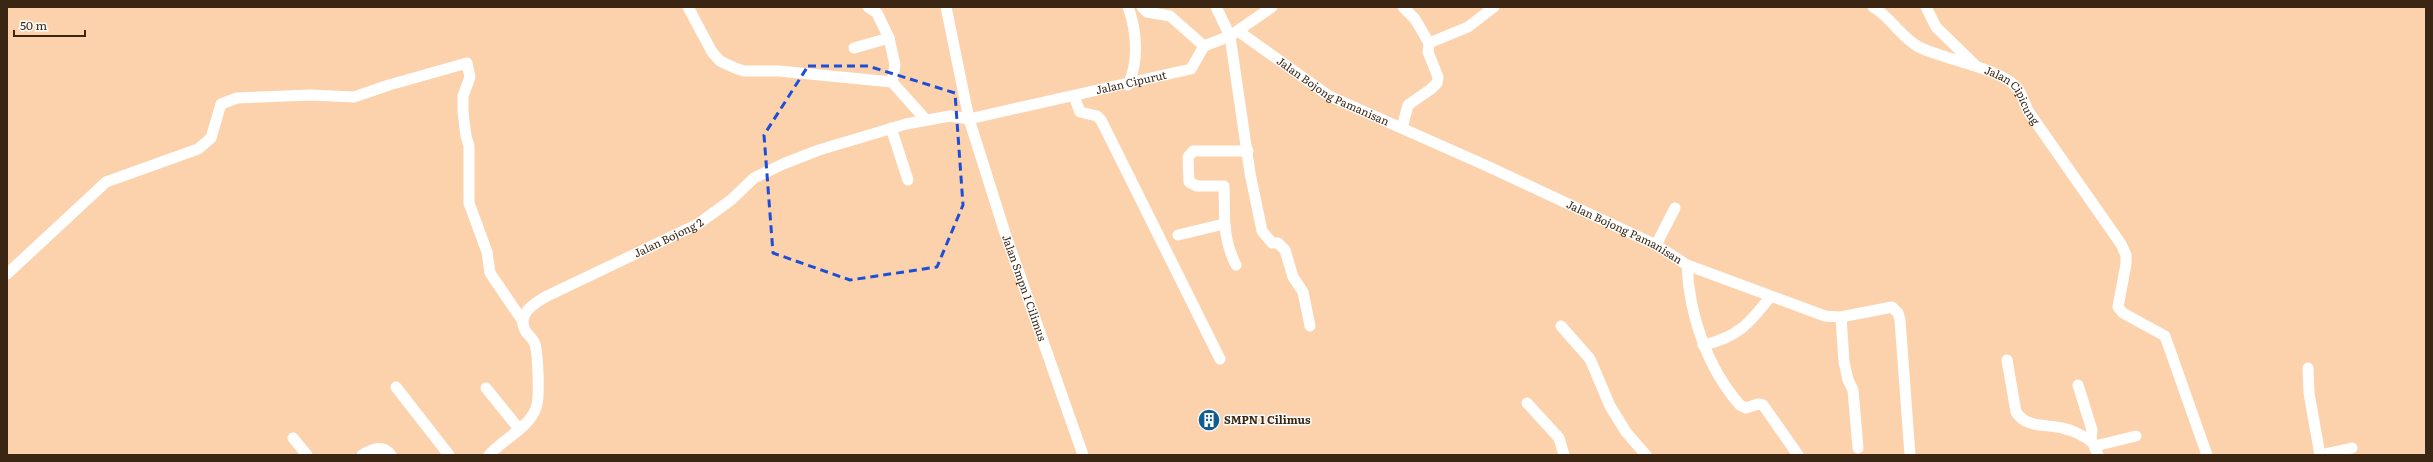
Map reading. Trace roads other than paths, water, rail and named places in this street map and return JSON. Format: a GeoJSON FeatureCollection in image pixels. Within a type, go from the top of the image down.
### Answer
{"type":"FeatureCollection","features":[{"type":"Feature","properties":{"kind":"street"},"geometry":{"type":"LineString","coordinates":[[688,7],[712,52],[720,61],[744,71],[780,71],[892,82],[926,120]]}},
{"type":"Feature","properties":{"kind":"street"},"geometry":{"type":"LineString","coordinates":[[868,7],[877,13],[889,38],[894,65],[892,82]]}},
{"type":"Feature","properties":{"kind":"street","name":"Jalan Smpn 1 Cilimus"},"geometry":{"type":"LineString","coordinates":[[946,7],[969,119],[1006,233],[1083,455]]}},
{"type":"Feature","properties":{"kind":"street"},"geometry":{"type":"LineString","coordinates":[[1128,7],[1136,36],[1135,72],[1128,84]]}},
{"type":"Feature","properties":{"kind":"street"},"geometry":{"type":"LineString","coordinates":[[1142,7],[1147,12],[1170,16],[1204,46],[1234,34],[1269,8]]}},
{"type":"Feature","properties":{"kind":"street"},"geometry":{"type":"LineString","coordinates":[[1216,7],[1234,34],[1250,173],[1262,231],[1272,243],[1278,243],[1285,250],[1293,277],[1303,292],[1310,326]]}},
{"type":"Feature","properties":{"kind":"street"},"geometry":{"type":"LineString","coordinates":[[1402,128],[1408,105],[1437,84],[1438,77],[1428,52],[1430,43],[1415,19],[1403,7]]}},
{"type":"Feature","properties":{"kind":"street"},"geometry":{"type":"LineString","coordinates":[[1430,43],[1468,27],[1494,7]]}},
{"type":"Feature","properties":{"kind":"street","name":"Jalan Cipicung"},"geometry":{"type":"LineString","coordinates":[[1873,7],[1884,13],[1918,47],[1973,63],[2009,81],[2017,88],[2032,117],[2112,230],[2126,255],[2119,298],[2119,310],[2164,336],[2207,455]]}},
{"type":"Feature","properties":{"kind":"street"},"geometry":{"type":"LineString","coordinates":[[1926,7],[1936,27],[1973,63]]}},
{"type":"Feature","properties":{"kind":"street","name":"Jalan Bojong Pamanisan"},"geometry":{"type":"LineString","coordinates":[[1234,34],[1329,96],[1656,245],[1687,264],[1770,297],[1824,316],[1841,317],[1888,307],[1898,314],[1910,455]]}},
{"type":"Feature","properties":{"kind":"street"},"geometry":{"type":"LineString","coordinates":[[854,48],[889,38]]}},
{"type":"Feature","properties":{"kind":"street","name":"Jalan Cipurut"},"geometry":{"type":"LineString","coordinates":[[969,119],[1011,108],[1074,96],[1191,69],[1204,46]]}},
{"type":"Feature","properties":{"kind":"street"},"geometry":{"type":"LineString","coordinates":[[7,274],[106,182],[198,149],[211,138],[222,104],[237,98],[311,95],[354,97],[388,84],[468,63],[470,77],[463,96],[463,112],[466,136],[469,146],[469,203],[488,252],[490,273],[522,320],[523,327],[535,345],[538,395],[534,412],[519,429],[489,455]]}},
{"type":"Feature","properties":{"kind":"street"},"geometry":{"type":"LineString","coordinates":[[1074,96],[1080,112],[1097,116],[1101,120],[1220,359]]}},
{"type":"Feature","properties":{"kind":"street","name":"Jalan Bojong 2"},"geometry":{"type":"LineString","coordinates":[[522,320],[531,306],[545,297],[693,226],[731,200],[754,178],[777,167],[819,150],[891,128],[950,116],[969,119]]}},
{"type":"Feature","properties":{"kind":"street"},"geometry":{"type":"LineString","coordinates":[[891,128],[908,180]]}},
{"type":"Feature","properties":{"kind":"street"},"geometry":{"type":"LineString","coordinates":[[1236,265],[1227,248],[1224,224],[1224,186],[1197,186],[1189,182],[1188,156],[1192,151],[1248,151]]}},
{"type":"Feature","properties":{"kind":"street"},"geometry":{"type":"LineString","coordinates":[[1656,245],[1675,208]]}},
{"type":"Feature","properties":{"kind":"street"},"geometry":{"type":"LineString","coordinates":[[1178,235],[1224,224]]}},
{"type":"Feature","properties":{"kind":"street"},"geometry":{"type":"LineString","coordinates":[[1687,264],[1688,282],[1703,345],[1733,397],[1743,408],[1758,404],[1763,405],[1798,455]]}},
{"type":"Feature","properties":{"kind":"street"},"geometry":{"type":"LineString","coordinates":[[1703,345],[1718,342],[1747,326],[1770,297]]}},
{"type":"Feature","properties":{"kind":"street"},"geometry":{"type":"LineString","coordinates":[[1841,317],[1844,362],[1848,380],[1853,390],[1858,448]]}},
{"type":"Feature","properties":{"kind":"street"},"geometry":{"type":"LineString","coordinates":[[1561,326],[1590,359],[1610,406],[1626,432],[1646,455]]}},
{"type":"Feature","properties":{"kind":"street"},"geometry":{"type":"LineString","coordinates":[[2007,360],[2016,412],[2019,417],[2026,422],[2069,430],[2094,447],[2136,436]]}},
{"type":"Feature","properties":{"kind":"street"},"geometry":{"type":"LineString","coordinates":[[2308,368],[2309,393],[2320,455],[2352,448]]}},
{"type":"Feature","properties":{"kind":"street"},"geometry":{"type":"LineString","coordinates":[[2078,385],[2092,430],[2094,447]]}},
{"type":"Feature","properties":{"kind":"street"},"geometry":{"type":"LineString","coordinates":[[396,387],[449,455]]}},
{"type":"Feature","properties":{"kind":"street"},"geometry":{"type":"LineString","coordinates":[[486,388],[519,429]]}},
{"type":"Feature","properties":{"kind":"street"},"geometry":{"type":"LineString","coordinates":[[1527,403],[1559,438],[1564,455]]}},
{"type":"Feature","properties":{"kind":"street"},"geometry":{"type":"LineString","coordinates":[[293,438],[307,455]]}},
{"type":"Feature","properties":{"kind":"street"},"geometry":{"type":"LineString","coordinates":[[362,455],[379,448],[387,450],[391,455]]}},
{"type":"Feature","properties":{"kind":"place","name":"SMPN 1 Cilimus"},"geometry":{"type":"Point","coordinates":[1209,420]}}]}
